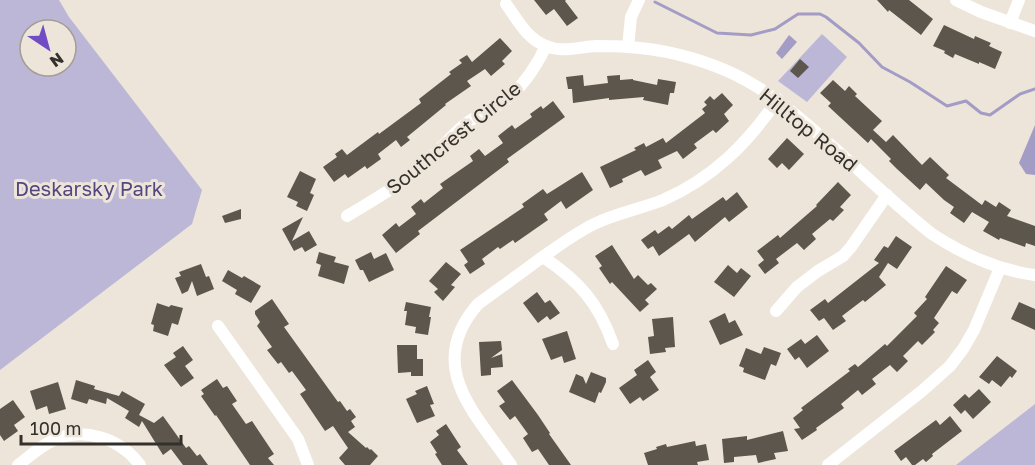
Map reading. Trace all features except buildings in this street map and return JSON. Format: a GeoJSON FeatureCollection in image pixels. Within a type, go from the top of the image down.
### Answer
{"type":"FeatureCollection","features":[{"type":"Feature","properties":{"kind":"street"},"geometry":{"type":"LineString","coordinates":[[628,47],[631,17],[639,0]]}},
{"type":"Feature","properties":{"kind":"street"},"geometry":{"type":"LineString","coordinates":[[956,0],[981,12],[1035,31]]}},
{"type":"Feature","properties":{"kind":"street"},"geometry":{"type":"LineString","coordinates":[[1010,22],[1019,0]]}},
{"type":"Feature","properties":{"kind":"street"},"geometry":{"type":"LineString","coordinates":[[506,4],[527,34],[546,46]]}},
{"type":"Feature","properties":{"kind":"street","name":"Hilltop Road"},"geometry":{"type":"LineString","coordinates":[[546,46],[571,50],[595,46],[628,47],[676,54],[699,60],[744,79],[778,99],[932,234],[977,260],[1000,268],[1035,275]]}},
{"type":"Feature","properties":{"kind":"street","name":"Southcrest Circle"},"geometry":{"type":"LineString","coordinates":[[347,216],[406,178],[440,150],[462,127],[517,89],[529,76],[546,46]]}},
{"type":"Feature","properties":{"kind":"street"},"geometry":{"type":"LineString","coordinates":[[511,465],[465,401],[455,373],[456,344],[463,324],[470,313],[478,304],[577,233],[596,223],[662,200],[707,175],[744,144],[778,99]]}},
{"type":"Feature","properties":{"kind":"street"},"geometry":{"type":"LineString","coordinates":[[776,311],[797,287],[837,260],[851,247],[886,195]]}},
{"type":"Feature","properties":{"kind":"street"},"geometry":{"type":"LineString","coordinates":[[543,257],[564,271],[589,297],[600,314],[613,344]]}},
{"type":"Feature","properties":{"kind":"street"},"geometry":{"type":"LineString","coordinates":[[828,465],[950,366],[974,330],[1000,268]]}},
{"type":"Feature","properties":{"kind":"street"},"geometry":{"type":"LineString","coordinates":[[218,326],[298,439],[308,465]]}},
{"type":"Feature","properties":{"kind":"street"},"geometry":{"type":"LineString","coordinates":[[18,465],[54,440],[78,434],[113,442],[140,465]]}},
{"type":"Feature","properties":{"kind":"green space","name":"Deskarsky Park"},"geometry":{"type":"Polygon","coordinates":[[[0,0],[59,0],[70,18],[18,18],[18,78],[78,78],[78,29],[202,190],[192,224],[0,370],[0,0]]]}},
{"type":"Feature","properties":{"kind":"green space"},"geometry":{"type":"Polygon","coordinates":[[[822,34],[847,57],[807,102],[778,81],[822,34]]]}},
{"type":"Feature","properties":{"kind":"green space"},"geometry":{"type":"Polygon","coordinates":[[[1035,404],[1035,465],[956,465],[1035,404]]]}},
{"type":"Feature","properties":{"kind":"shaded area"},"geometry":{"type":"Polygon","coordinates":[[[789,35],[797,42],[782,59],[776,53],[789,35]]]}},
{"type":"Feature","properties":{"kind":"shaded area"},"geometry":{"type":"Polygon","coordinates":[[[1035,125],[1035,175],[1026,174],[1019,163],[1035,125]]]}},
{"type":"Feature","properties":{"kind":"waterway"},"geometry":{"type":"LineString","coordinates":[[655,2],[717,33],[751,35],[775,29],[798,14],[820,14],[859,43],[882,67],[947,106],[966,101],[981,113],[990,115],[1020,94],[1035,89]]}}]}
